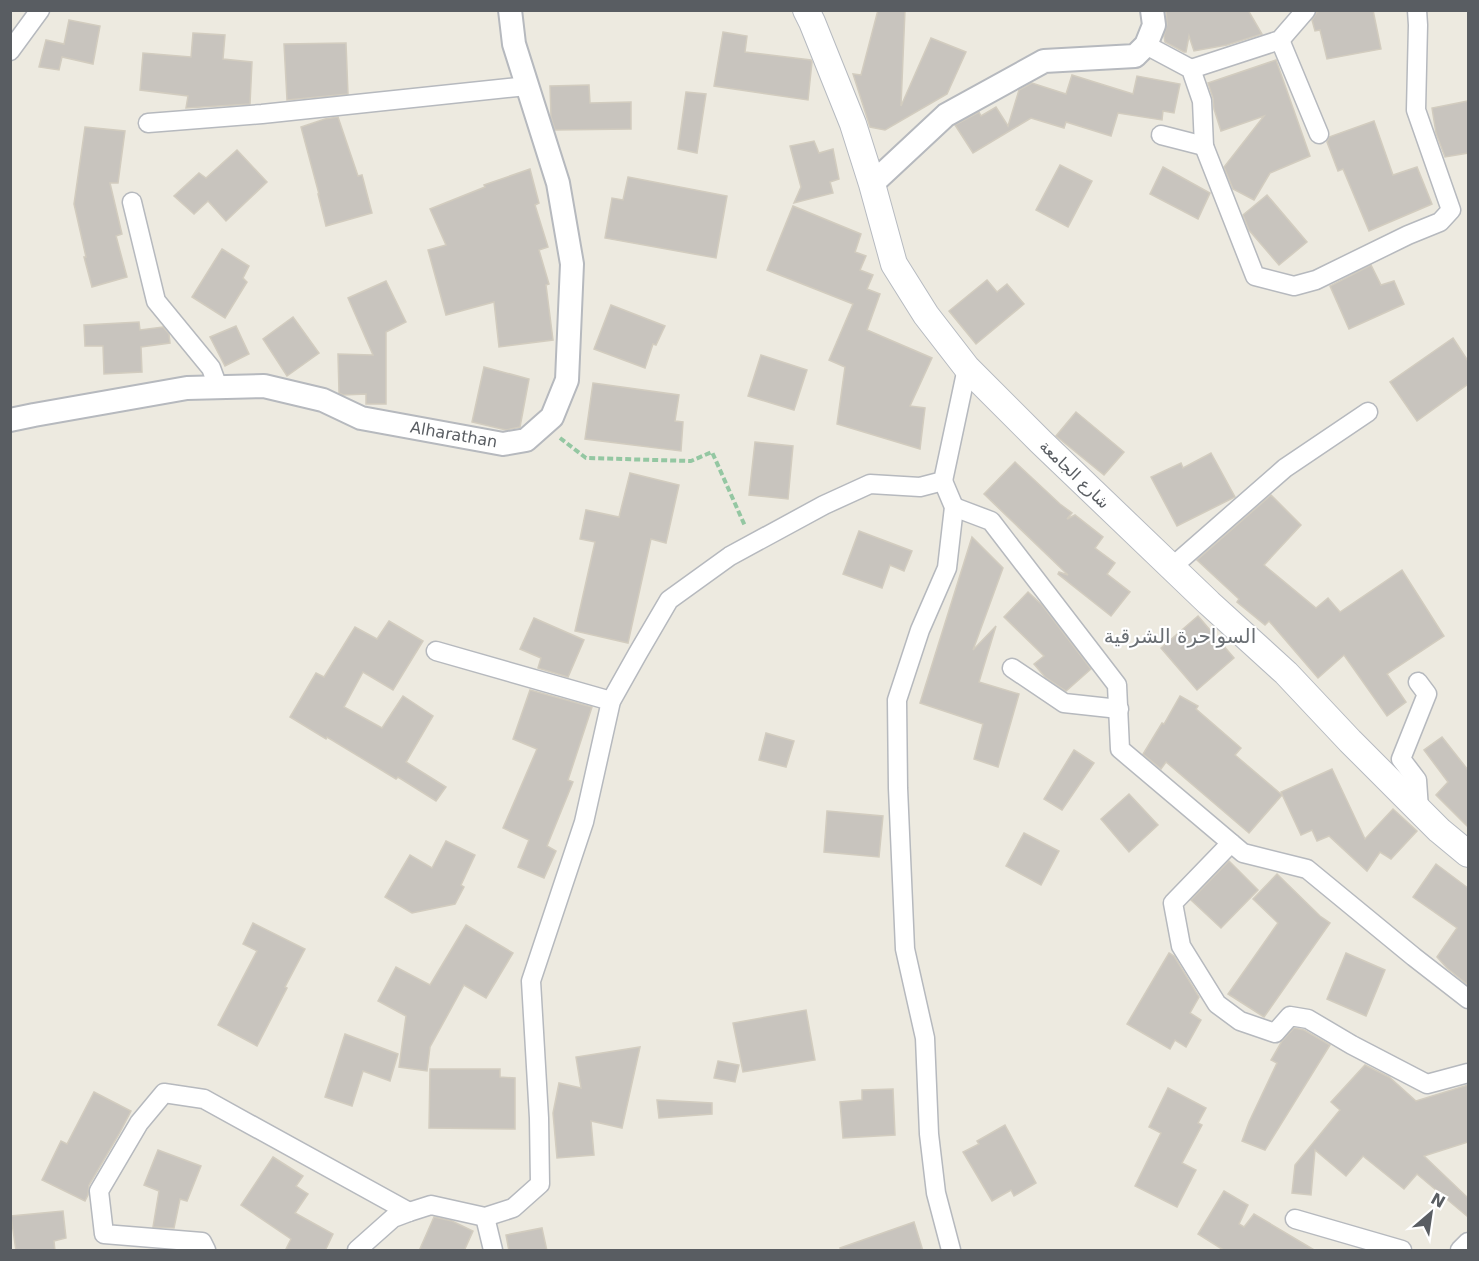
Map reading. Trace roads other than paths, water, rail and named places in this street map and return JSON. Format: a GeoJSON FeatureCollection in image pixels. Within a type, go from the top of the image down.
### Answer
{"type":"FeatureCollection","features":[{"type":"Feature","properties":{"kind":"main road","name":"شارع الجامعة"},"geometry":{"type":"LineString","coordinates":[[806,10],[852,124],[872,184],[894,264],[926,315],[967,368],[1041,442],[1286,673],[1439,830],[1468,854]]}},
{"type":"Feature","properties":{"kind":"street"},"geometry":{"type":"LineString","coordinates":[[10,51],[40,10]]}},
{"type":"Feature","properties":{"kind":"street","name":"Alharathan"},"geometry":{"type":"LineString","coordinates":[[10,420],[187,388],[264,386],[323,400],[361,418],[503,444],[526,440],[552,417],[567,380],[572,264],[558,183],[514,44],[510,10]]}},
{"type":"Feature","properties":{"kind":"street"},"geometry":{"type":"LineString","coordinates":[[872,184],[946,115],[1044,62],[1135,56],[1146,45],[1154,25],[1152,10]]}},
{"type":"Feature","properties":{"kind":"street"},"geometry":{"type":"LineString","coordinates":[[1191,69],[1280,40],[1306,10]]}},
{"type":"Feature","properties":{"kind":"street"},"geometry":{"type":"LineString","coordinates":[[1146,45],[1191,69],[1202,101],[1204,146],[1255,276],[1294,286],[1316,279],[1440,222],[1451,210],[1416,110],[1417,10]]}},
{"type":"Feature","properties":{"kind":"street"},"geometry":{"type":"LineString","coordinates":[[1280,40],[1319,134]]}},
{"type":"Feature","properties":{"kind":"street"},"geometry":{"type":"LineString","coordinates":[[148,123],[274,113],[527,86]]}},
{"type":"Feature","properties":{"kind":"street"},"geometry":{"type":"LineString","coordinates":[[1161,135],[1204,146]]}},
{"type":"Feature","properties":{"kind":"street"},"geometry":{"type":"LineString","coordinates":[[132,202],[156,301],[211,368],[218,387]]}},
{"type":"Feature","properties":{"kind":"street"},"geometry":{"type":"LineString","coordinates":[[951,1251],[936,1193],[929,1134],[925,1038],[905,949],[898,788],[897,700],[920,630],[947,568],[954,507],[943,481],[967,368]]}},
{"type":"Feature","properties":{"kind":"street"},"geometry":{"type":"LineString","coordinates":[[1172,567],[1285,468],[1368,412]]}},
{"type":"Feature","properties":{"kind":"street"},"geometry":{"type":"LineString","coordinates":[[357,1251],[393,1218],[409,1212],[430,1206],[485,1217],[513,1208],[540,1184],[540,1118],[531,981],[584,822],[611,701],[669,600],[730,556],[824,505],[870,484],[921,487],[943,481]]}},
{"type":"Feature","properties":{"kind":"street"},"geometry":{"type":"LineString","coordinates":[[954,507],[991,521],[1118,685],[1120,749],[1243,854],[1307,869],[1468,999]]}},
{"type":"Feature","properties":{"kind":"street"},"geometry":{"type":"LineString","coordinates":[[436,651],[611,701]]}},
{"type":"Feature","properties":{"kind":"street"},"geometry":{"type":"LineString","coordinates":[[1012,668],[1064,703],[1119,709]]}},
{"type":"Feature","properties":{"kind":"street"},"geometry":{"type":"LineString","coordinates":[[1418,682],[1427,694],[1401,759],[1417,780],[1419,809]]}},
{"type":"Feature","properties":{"kind":"street"},"geometry":{"type":"LineString","coordinates":[[1231,843],[1173,903],[1181,946],[1217,1004],[1240,1021],[1275,1033],[1290,1016],[1308,1019],[1427,1084],[1468,1073]]}},
{"type":"Feature","properties":{"kind":"street"},"geometry":{"type":"LineString","coordinates":[[206,1251],[202,1242],[104,1234],[99,1191],[139,1123],[164,1093],[204,1099],[409,1212]]}},
{"type":"Feature","properties":{"kind":"street"},"geometry":{"type":"LineString","coordinates":[[485,1217],[493,1251]]}},
{"type":"Feature","properties":{"kind":"street"},"geometry":{"type":"LineString","coordinates":[[1295,1219],[1401,1251]]}},
{"type":"Feature","properties":{"kind":"street"},"geometry":{"type":"LineString","coordinates":[[1460,1251],[1468,1242]]}},
{"type":"Feature","properties":{"kind":"district","name":"السواحرة الشرقية"},"geometry":{"type":"Point","coordinates":[1180,636]}}]}
